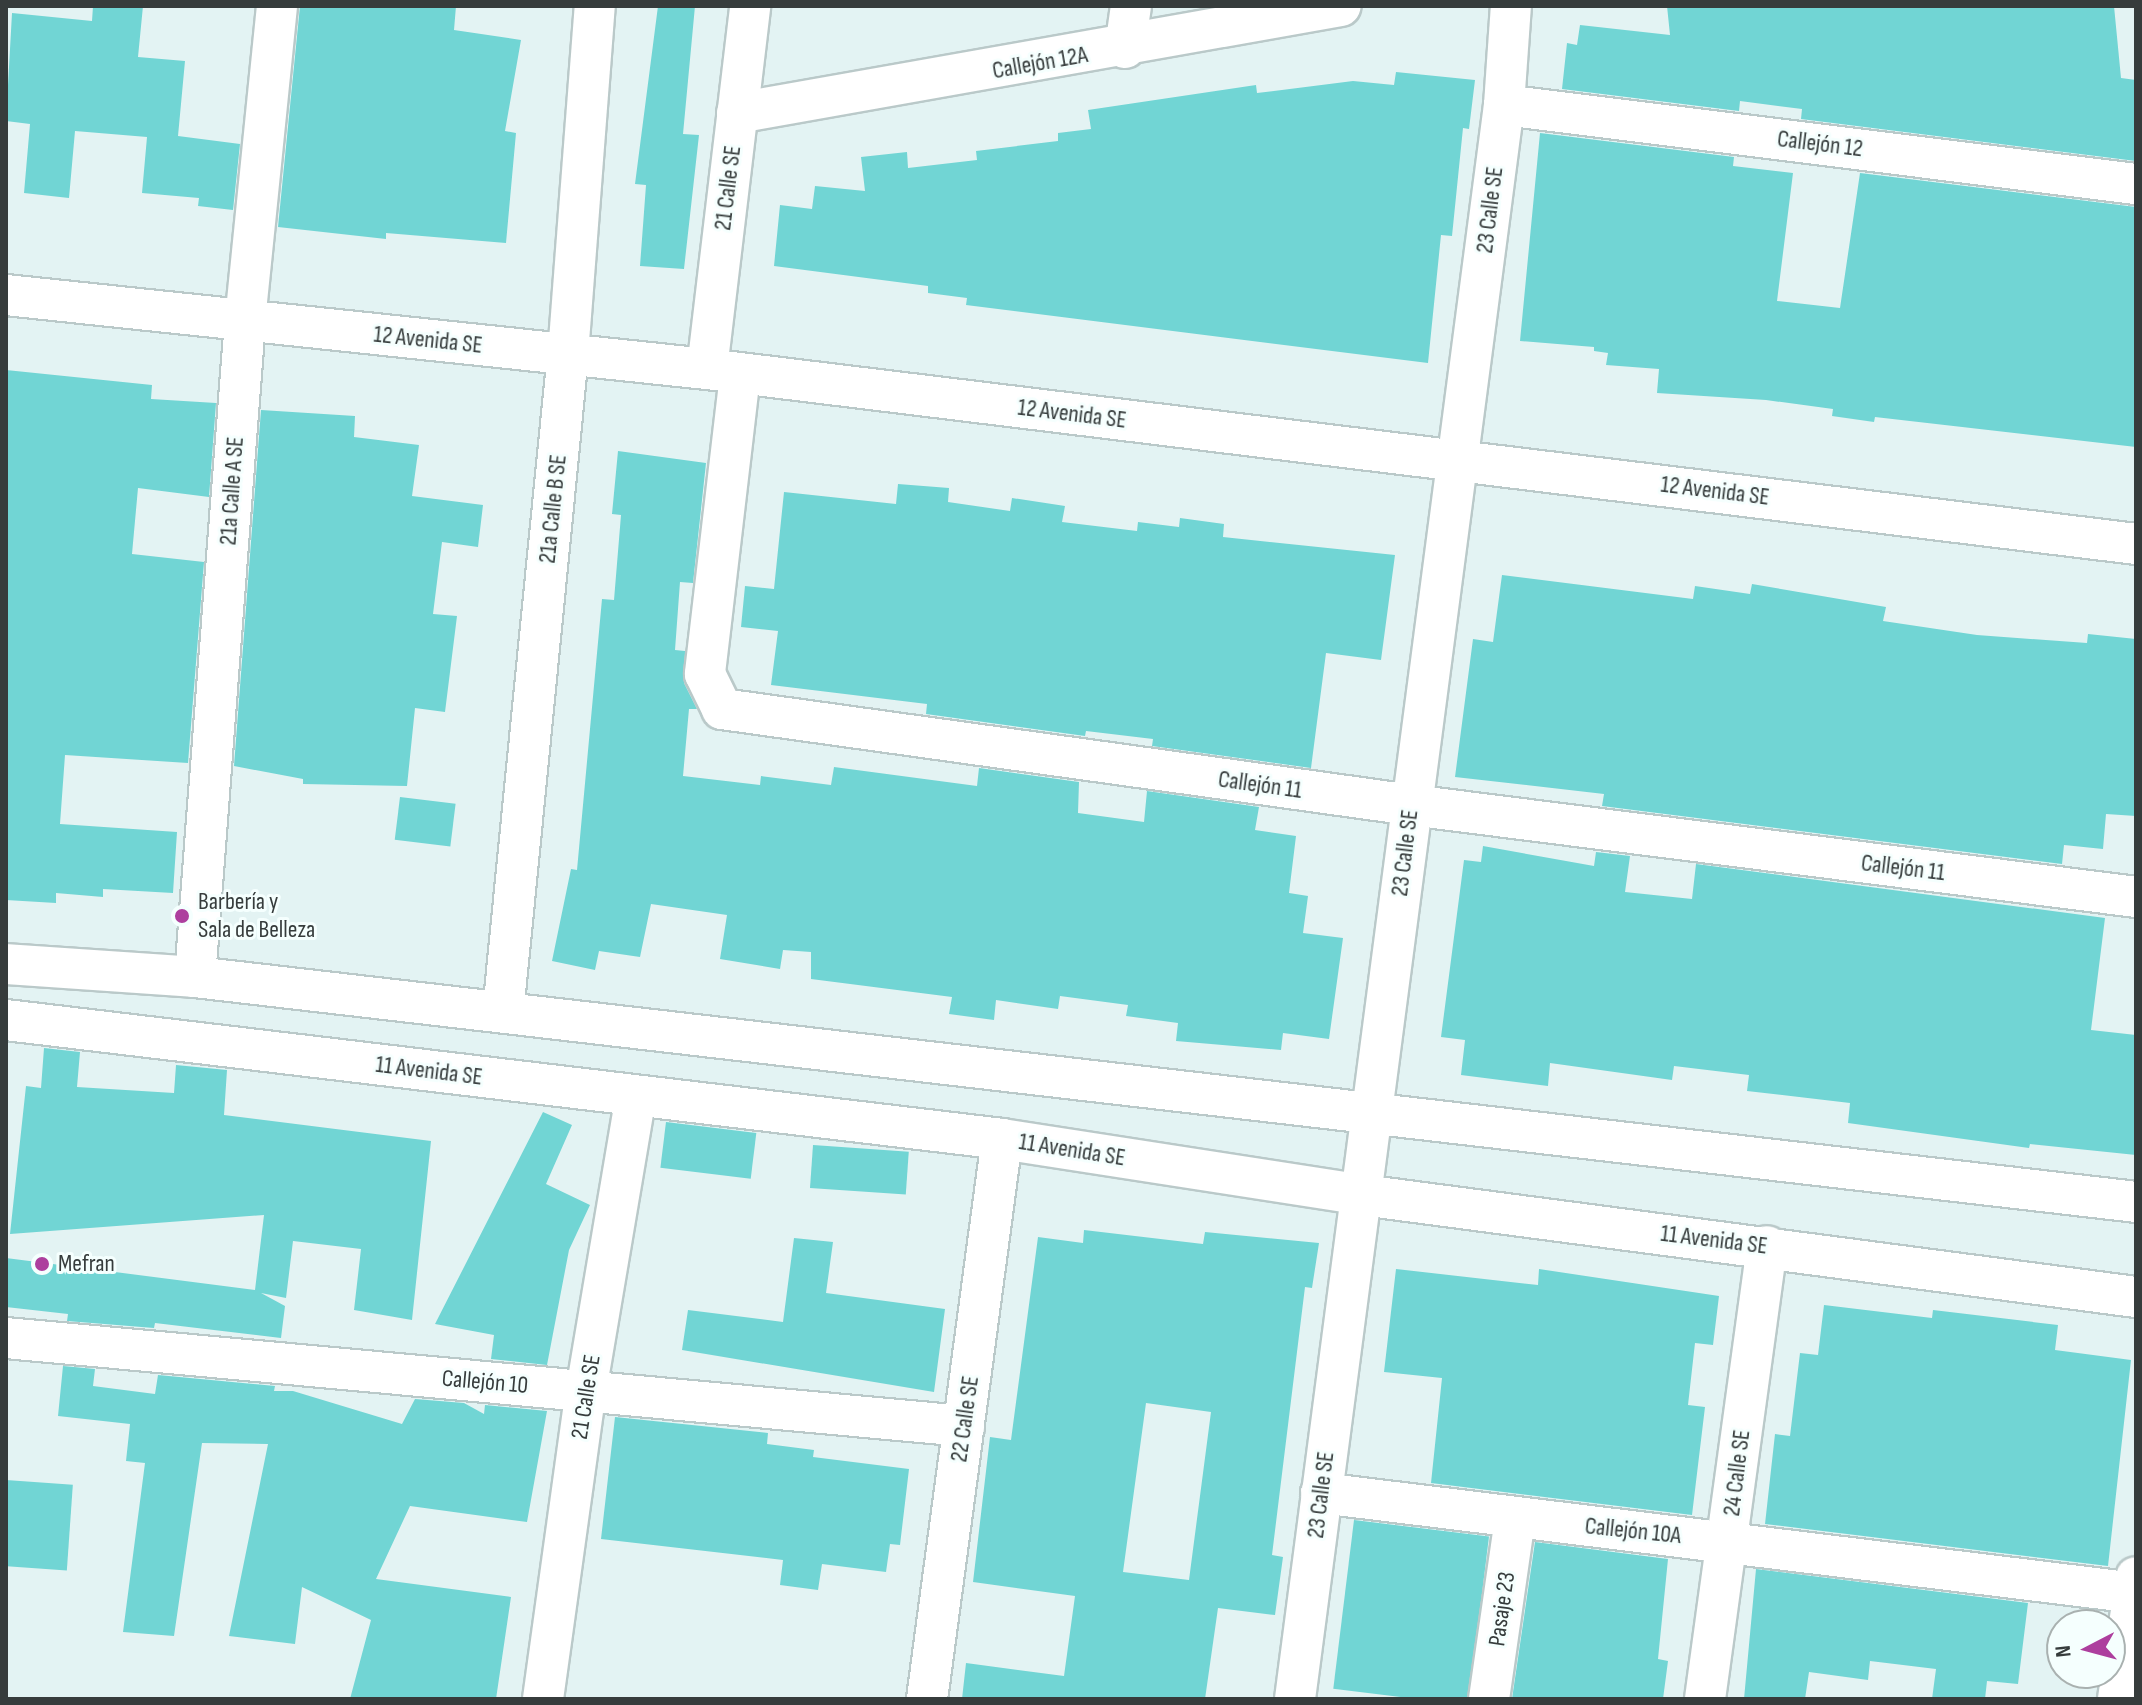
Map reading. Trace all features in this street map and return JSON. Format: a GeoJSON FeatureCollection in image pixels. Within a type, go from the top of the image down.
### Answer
{"type":"FeatureCollection","features":[{"type":"Feature","properties":{"kind":"street","name":"21a Calle A SE"},"geometry":{"type":"LineString","coordinates":[[195,977],[245,321],[277,6]]}},
{"type":"Feature","properties":{"kind":"street","name":"21a Calle B SE"},"geometry":{"type":"LineString","coordinates":[[503,1012],[568,354],[595,6]]}},
{"type":"Feature","properties":{"kind":"street","name":"21 Calle SE"},"geometry":{"type":"LineString","coordinates":[[724,372],[737,113],[750,6]]}},
{"type":"Feature","properties":{"kind":"street"},"geometry":{"type":"LineString","coordinates":[[1125,48],[1131,6]]}},
{"type":"Feature","properties":{"kind":"street","name":"Callejón 12A"},"geometry":{"type":"LineString","coordinates":[[737,113],[1125,48],[1341,6]]}},
{"type":"Feature","properties":{"kind":"street","name":"23 Calle SE"},"geometry":{"type":"LineString","coordinates":[[1295,1699],[1504,105],[1511,6]]}},
{"type":"Feature","properties":{"kind":"street","name":"Callejón 12"},"geometry":{"type":"LineString","coordinates":[[1504,105],[2136,184]]}},
{"type":"Feature","properties":{"kind":"street","name":"12 Avenida SE"},"geometry":{"type":"LineString","coordinates":[[6,295],[724,372],[2136,544]]}},
{"type":"Feature","properties":{"kind":"street","name":"Callejón 11"},"geometry":{"type":"LineString","coordinates":[[724,372],[705,674],[722,709],[1411,805],[2136,897]]}},
{"type":"Feature","properties":{"kind":"street"},"geometry":{"type":"LineString","coordinates":[[6,964],[195,977],[2136,1202]]}},
{"type":"Feature","properties":{"kind":"street","name":"11 Avenida SE"},"geometry":{"type":"LineString","coordinates":[[6,1020],[1002,1139],[1362,1195],[2136,1297]]}},
{"type":"Feature","properties":{"kind":"street"},"geometry":{"type":"LineString","coordinates":[[573,1088],[584,1022]]}},
{"type":"Feature","properties":{"kind":"street","name":"21 Calle SE"},"geometry":{"type":"LineString","coordinates":[[543,1699],[586,1391],[636,1096]]}},
{"type":"Feature","properties":{"kind":"street","name":"22 Calle SE"},"geometry":{"type":"LineString","coordinates":[[927,1699],[1002,1139]]}},
{"type":"Feature","properties":{"kind":"street","name":"24 Calle SE"},"geometry":{"type":"LineString","coordinates":[[1705,1699],[1729,1542],[1767,1246]]}},
{"type":"Feature","properties":{"kind":"street","name":"Callejón 10"},"geometry":{"type":"LineString","coordinates":[[6,1338],[964,1426]]}},
{"type":"Feature","properties":{"kind":"street","name":"Callejón 10A"},"geometry":{"type":"LineString","coordinates":[[1321,1493],[2135,1588]]}},
{"type":"Feature","properties":{"kind":"street","name":"Pasaje 23"},"geometry":{"type":"LineString","coordinates":[[1489,1699],[1515,1518]]}},
{"type":"Feature","properties":{"kind":"street"},"geometry":{"type":"LineString","coordinates":[[2118,1699],[2135,1588]]}},
{"type":"Feature","properties":{"kind":"building"},"geometry":{"type":"Polygon","coordinates":[[[93,6],[143,6],[138,57],[185,61],[178,136],[240,144],[233,210],[198,206],[199,198],[142,193],[147,137],[75,131],[69,198],[24,193],[30,124],[6,121],[12,13],[92,21],[93,6]]]}},
{"type":"Feature","properties":{"kind":"building"},"geometry":{"type":"Polygon","coordinates":[[[300,6],[456,6],[454,30],[521,40],[505,131],[516,133],[506,243],[386,233],[386,239],[278,227],[300,6]]]}},
{"type":"Feature","properties":{"kind":"building"},"geometry":{"type":"Polygon","coordinates":[[[658,6],[695,6],[683,134],[699,135],[684,269],[640,266],[646,185],[635,184],[658,6]]]}},
{"type":"Feature","properties":{"kind":"building"},"geometry":{"type":"Polygon","coordinates":[[[1667,6],[2114,6],[2121,78],[2136,80],[2136,161],[1801,119],[1802,109],[1740,101],[1739,111],[1562,89],[1567,43],[1577,45],[1580,25],[1670,35],[1667,6]]]}},
{"type":"Feature","properties":{"kind":"building"},"geometry":{"type":"Polygon","coordinates":[[[1396,72],[1475,80],[1469,129],[1463,128],[1452,236],[1441,235],[1428,363],[966,305],[967,298],[928,293],[928,286],[774,266],[780,205],[812,209],[815,186],[865,191],[861,157],[907,152],[908,168],[977,160],[976,151],[1058,141],[1058,133],[1091,129],[1088,110],[1256,85],[1257,93],[1353,81],[1394,85],[1396,72]]]}},
{"type":"Feature","properties":{"kind":"building"},"geometry":{"type":"Polygon","coordinates":[[[1540,133],[1734,157],[1733,166],[1793,173],[1777,301],[1840,308],[1860,173],[2136,207],[2136,447],[1875,417],[1874,422],[1832,416],[1833,409],[1766,400],[1657,393],[1659,369],[1606,365],[1608,353],[1594,351],[1594,347],[1520,341],[1540,133]]]}},
{"type":"Feature","properties":{"kind":"building"},"geometry":{"type":"Polygon","coordinates":[[[6,370],[152,385],[151,399],[216,403],[209,497],[138,488],[132,554],[204,562],[188,763],[65,755],[60,824],[177,832],[173,893],[103,889],[103,897],[56,893],[56,903],[6,900],[6,370]]]}},
{"type":"Feature","properties":{"kind":"building"},"geometry":{"type":"Polygon","coordinates":[[[261,410],[355,416],[354,437],[419,445],[412,496],[483,505],[478,547],[442,542],[433,614],[457,616],[445,712],[415,708],[407,786],[303,784],[303,779],[234,766],[261,410]]]}},
{"type":"Feature","properties":{"kind":"building"},"geometry":{"type":"Polygon","coordinates":[[[618,451],[706,463],[693,583],[680,582],[675,650],[685,651],[684,683],[697,709],[689,709],[683,776],[760,785],[761,776],[831,785],[834,767],[977,786],[979,768],[1079,782],[1078,813],[1144,822],[1147,791],[1259,807],[1255,830],[1296,836],[1289,893],[1308,896],[1303,933],[1343,938],[1329,1039],[1283,1033],[1281,1050],[1176,1041],[1178,1023],[1126,1016],[1128,1005],[1060,996],[1058,1009],[996,1000],[994,1020],[949,1014],[952,997],[811,979],[811,952],[783,950],[780,969],[720,959],[727,915],[651,904],[640,957],[599,951],[595,970],[552,961],[571,869],[577,870],[602,599],[614,600],[621,515],[612,514],[618,451]]]}},
{"type":"Feature","properties":{"kind":"building"},"geometry":{"type":"Polygon","coordinates":[[[898,484],[949,488],[948,502],[1010,511],[1012,498],[1065,506],[1062,522],[1137,531],[1138,522],[1179,527],[1180,518],[1224,524],[1223,537],[1395,555],[1381,660],[1326,653],[1311,768],[1152,746],[1153,739],[1086,731],[1085,736],[926,714],[927,704],[771,685],[778,631],[741,627],[745,586],[774,589],[784,492],[896,504],[898,484]]]}},
{"type":"Feature","properties":{"kind":"building"},"geometry":{"type":"Polygon","coordinates":[[[1502,575],[1693,599],[1695,586],[1750,594],[1752,584],[1886,607],[1883,621],[1977,635],[2087,643],[2088,634],[2136,639],[2136,816],[2106,814],[2103,849],[2064,845],[2062,864],[1602,806],[1604,794],[1455,777],[1473,639],[1493,642],[1502,575]]]}},
{"type":"Feature","properties":{"kind":"building"},"geometry":{"type":"Polygon","coordinates":[[[400,797],[456,804],[450,847],[395,840],[400,797]]]}},
{"type":"Feature","properties":{"kind":"building"},"geometry":{"type":"Polygon","coordinates":[[[1483,846],[1594,866],[1596,852],[1630,856],[1625,892],[1692,899],[1696,864],[2105,918],[2091,1030],[2136,1035],[2136,1155],[2030,1144],[2029,1148],[1848,1123],[1850,1103],[1747,1091],[1749,1075],[1674,1066],[1672,1080],[1550,1063],[1548,1086],[1461,1075],[1465,1040],[1441,1037],[1464,860],[1481,862],[1483,846]]]}},
{"type":"Feature","properties":{"kind":"building"},"geometry":{"type":"Polygon","coordinates":[[[44,1048],[80,1052],[77,1087],[174,1093],[176,1065],[227,1070],[224,1115],[431,1141],[412,1320],[354,1310],[361,1249],[293,1241],[286,1298],[261,1293],[285,1306],[281,1338],[155,1323],[154,1328],[67,1321],[68,1314],[6,1307],[6,1258],[255,1290],[264,1215],[10,1234],[26,1086],[41,1088],[44,1048]]]}},
{"type":"Feature","properties":{"kind":"building"},"geometry":{"type":"Polygon","coordinates":[[[543,1112],[572,1125],[546,1184],[590,1205],[569,1250],[547,1365],[491,1359],[494,1335],[435,1324],[543,1112]]]}},
{"type":"Feature","properties":{"kind":"building"},"geometry":{"type":"Polygon","coordinates":[[[666,1122],[756,1133],[751,1179],[660,1168],[666,1122]]]}},
{"type":"Feature","properties":{"kind":"building"},"geometry":{"type":"Polygon","coordinates":[[[813,1145],[909,1152],[906,1195],[810,1188],[813,1145]]]}},
{"type":"Feature","properties":{"kind":"building"},"geometry":{"type":"Polygon","coordinates":[[[1084,1230],[1203,1244],[1205,1232],[1319,1243],[1312,1288],[1305,1287],[1272,1555],[1283,1557],[1275,1615],[1218,1608],[1205,1699],[962,1699],[966,1663],[1064,1676],[1075,1596],[973,1582],[990,1437],[1011,1440],[1038,1237],[1083,1243],[1084,1230]],[[1146,1403],[1123,1572],[1189,1580],[1211,1412],[1146,1403]]]}},
{"type":"Feature","properties":{"kind":"building"},"geometry":{"type":"Polygon","coordinates":[[[794,1238],[833,1242],[826,1293],[945,1309],[934,1392],[682,1350],[688,1310],[783,1322],[794,1238]]]}},
{"type":"Feature","properties":{"kind":"building"},"geometry":{"type":"Polygon","coordinates":[[[1396,1269],[1538,1285],[1539,1269],[1719,1296],[1713,1345],[1695,1343],[1688,1405],[1705,1407],[1692,1515],[1431,1483],[1442,1378],[1384,1372],[1396,1269]]]}},
{"type":"Feature","properties":{"kind":"building"},"geometry":{"type":"Polygon","coordinates":[[[1824,1305],[1932,1318],[1933,1310],[2058,1325],[2055,1350],[2131,1360],[2108,1566],[1765,1524],[1775,1434],[1790,1436],[1800,1353],[1818,1355],[1824,1305]]]}},
{"type":"Feature","properties":{"kind":"building"},"geometry":{"type":"Polygon","coordinates":[[[63,1366],[95,1369],[93,1386],[155,1394],[158,1375],[275,1386],[274,1391],[293,1391],[402,1424],[415,1399],[464,1403],[484,1414],[485,1405],[547,1411],[527,1522],[410,1506],[376,1579],[511,1597],[496,1699],[350,1699],[371,1620],[302,1587],[295,1644],[229,1636],[268,1444],[202,1443],[174,1636],[123,1632],[145,1463],[126,1461],[130,1424],[58,1416],[63,1366]]]}},
{"type":"Feature","properties":{"kind":"building"},"geometry":{"type":"Polygon","coordinates":[[[615,1417],[768,1433],[767,1444],[814,1450],[813,1457],[909,1469],[900,1545],[890,1544],[886,1572],[822,1564],[818,1590],[780,1585],[783,1560],[601,1539],[615,1417]]]}},
{"type":"Feature","properties":{"kind":"building"},"geometry":{"type":"Polygon","coordinates":[[[6,1480],[73,1485],[67,1570],[6,1566],[6,1480]]]}},
{"type":"Feature","properties":{"kind":"building"},"geometry":{"type":"Polygon","coordinates":[[[1354,1520],[1489,1537],[1469,1699],[1417,1699],[1333,1689],[1354,1520]]]}},
{"type":"Feature","properties":{"kind":"building"},"geometry":{"type":"Polygon","coordinates":[[[1535,1542],[1668,1559],[1658,1659],[1668,1661],[1663,1699],[1512,1699],[1535,1542]]]}},
{"type":"Feature","properties":{"kind":"building"},"geometry":{"type":"Polygon","coordinates":[[[1756,1569],[2028,1603],[2018,1684],[1987,1681],[1985,1699],[1932,1699],[1936,1669],[1870,1661],[1868,1680],[1809,1672],[1805,1699],[1744,1699],[1756,1569]]]}},
{"type":"Feature","properties":{"kind":"place","name":"Barbería y Sala de Belleza"},"geometry":{"type":"Point","coordinates":[182,916]}},
{"type":"Feature","properties":{"kind":"place","name":"Mefran"},"geometry":{"type":"Point","coordinates":[42,1264]}}]}
